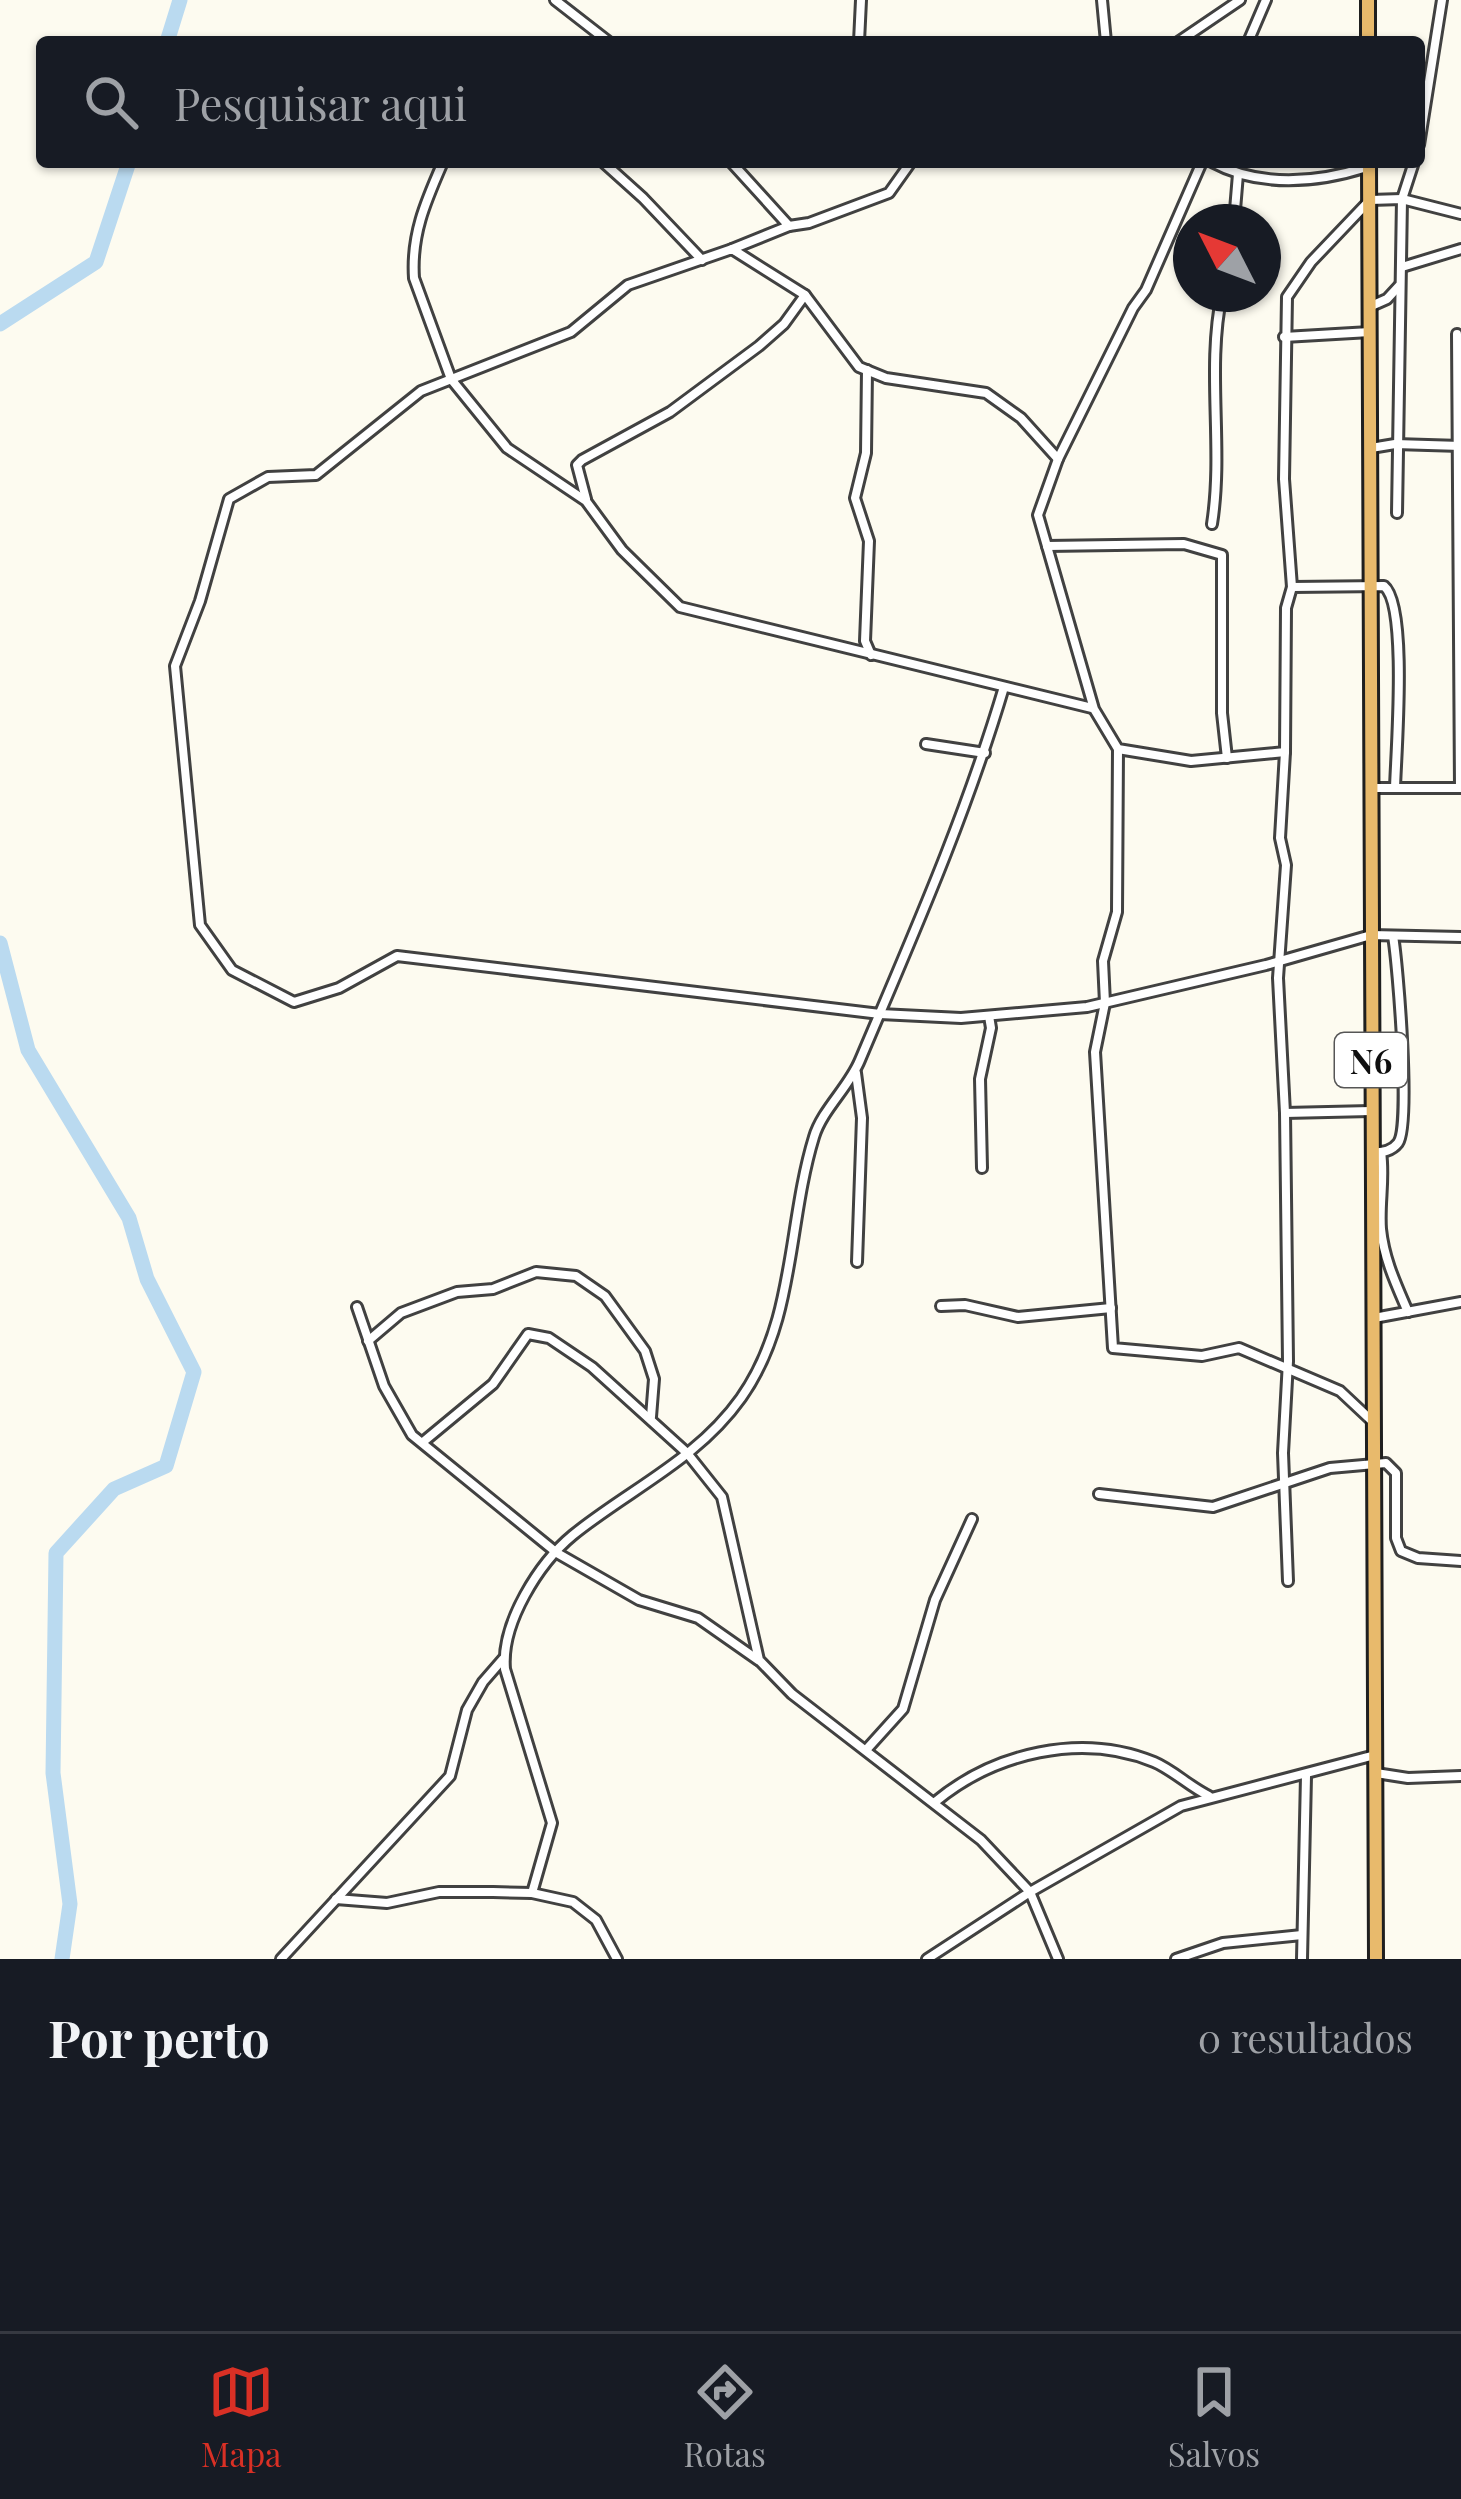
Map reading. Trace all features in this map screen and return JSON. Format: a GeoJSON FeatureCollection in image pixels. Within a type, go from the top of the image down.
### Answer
{"type":"FeatureCollection","features":[{"type":"Feature","properties":{"kind":"highway"},"geometry":{"type":"LineString","coordinates":[[1368,0],[1368,36]]}},
{"type":"Feature","properties":{"kind":"highway","name":"N6"},"geometry":{"type":"LineString","coordinates":[[1369,168],[1376,1959]]}},
{"type":"Feature","properties":{"kind":"street"},"geometry":{"type":"LineString","coordinates":[[555,0],[601,36]]}},
{"type":"Feature","properties":{"kind":"street"},"geometry":{"type":"LineString","coordinates":[[859,36],[861,0]]}},
{"type":"Feature","properties":{"kind":"street"},"geometry":{"type":"LineString","coordinates":[[1102,0],[1105,36]]}},
{"type":"Feature","properties":{"kind":"street"},"geometry":{"type":"LineString","coordinates":[[1216,0],[1218,17]]}},
{"type":"Feature","properties":{"kind":"street"},"geometry":{"type":"LineString","coordinates":[[1188,36],[1240,0]]}},
{"type":"Feature","properties":{"kind":"street"},"geometry":{"type":"LineString","coordinates":[[1251,36],[1266,0]]}},
{"type":"Feature","properties":{"kind":"street"},"geometry":{"type":"LineString","coordinates":[[1425,107],[1442,0]]}},
{"type":"Feature","properties":{"kind":"street"},"geometry":{"type":"LineString","coordinates":[[440,168],[418,220],[412,260],[414,278],[451,379],[507,448],[586,501],[622,550],[680,607],[1094,709]]}},
{"type":"Feature","properties":{"kind":"street"},"geometry":{"type":"LineString","coordinates":[[610,168],[702,260]]}},
{"type":"Feature","properties":{"kind":"street"},"geometry":{"type":"LineString","coordinates":[[736,168],[789,226]]}},
{"type":"Feature","properties":{"kind":"street"},"geometry":{"type":"LineString","coordinates":[[907,168],[889,193],[628,285],[572,332],[421,391],[316,475],[268,477],[229,499],[200,601],[175,666],[200,925],[232,970],[294,1002],[339,988],[397,956],[880,1013],[989,1016],[1105,1003],[1371,935],[1461,937]]}},
{"type":"Feature","properties":{"kind":"street"},"geometry":{"type":"LineString","coordinates":[[1199,168],[1146,290],[1058,459],[1038,515],[1094,709],[1118,748],[1118,896],[1102,962],[1105,1003],[1095,1052],[1113,1348],[1202,1356],[1239,1348],[1340,1391],[1373,1422]]}},
{"type":"Feature","properties":{"kind":"street"},"geometry":{"type":"LineString","coordinates":[[1225,168],[1284,182],[1343,175],[1360,168]]}},
{"type":"Feature","properties":{"kind":"street"},"geometry":{"type":"LineString","coordinates":[[1397,514],[1402,200],[1412,168]]}},
{"type":"Feature","properties":{"kind":"street"},"geometry":{"type":"LineString","coordinates":[[1236,204],[1238,174]]}},
{"type":"Feature","properties":{"kind":"street"},"geometry":{"type":"LineString","coordinates":[[1288,1581],[1283,1453],[1285,1113],[1278,978],[1286,608],[1292,587],[1284,479],[1287,297],[1295,282],[1370,200],[1402,200],[1461,214]]}},
{"type":"Feature","properties":{"kind":"street"},"geometry":{"type":"LineString","coordinates":[[732,249],[805,295],[859,368],[886,378],[986,393],[1021,418],[1058,459]]}},
{"type":"Feature","properties":{"kind":"street"},"geometry":{"type":"LineString","coordinates":[[1402,267],[1461,249]]}},
{"type":"Feature","properties":{"kind":"street"},"geometry":{"type":"LineString","coordinates":[[1370,308],[1400,285]]}},
{"type":"Feature","properties":{"kind":"street"},"geometry":{"type":"LineString","coordinates":[[555,477],[670,412],[759,346],[784,324],[805,295]]}},
{"type":"Feature","properties":{"kind":"street"},"geometry":{"type":"LineString","coordinates":[[1212,524],[1220,464],[1215,443],[1219,312]]}},
{"type":"Feature","properties":{"kind":"street"},"geometry":{"type":"LineString","coordinates":[[1284,337],[1370,332]]}},
{"type":"Feature","properties":{"kind":"street"},"geometry":{"type":"LineString","coordinates":[[1370,788],[1460,788],[1457,334]]}},
{"type":"Feature","properties":{"kind":"street"},"geometry":{"type":"LineString","coordinates":[[867,370],[866,453],[855,498],[869,541],[865,641],[872,657]]}},
{"type":"Feature","properties":{"kind":"street"},"geometry":{"type":"LineString","coordinates":[[1370,448],[1460,446]]}},
{"type":"Feature","properties":{"kind":"street"},"geometry":{"type":"LineString","coordinates":[[577,465],[586,501]]}},
{"type":"Feature","properties":{"kind":"street"},"geometry":{"type":"LineString","coordinates":[[1047,546],[1184,544],[1222,555],[1222,713],[1227,758]]}},
{"type":"Feature","properties":{"kind":"street"},"geometry":{"type":"LineString","coordinates":[[1292,587],[1384,586],[1392,592],[1399,652],[1395,788]]}},
{"type":"Feature","properties":{"kind":"street"},"geometry":{"type":"LineString","coordinates":[[280,1959],[450,1775],[467,1710],[504,1658],[511,1627],[557,1552],[687,1454],[738,1402],[770,1343],[783,1303],[814,1133],[856,1070],[953,845],[1004,687]]}},
{"type":"Feature","properties":{"kind":"street"},"geometry":{"type":"LineString","coordinates":[[926,744],[985,753]]}},
{"type":"Feature","properties":{"kind":"street"},"geometry":{"type":"LineString","coordinates":[[1118,748],[1191,760],[1285,752]]}},
{"type":"Feature","properties":{"kind":"street"},"geometry":{"type":"LineString","coordinates":[[1394,936],[1406,1112],[1400,1142],[1376,1152],[1384,1171],[1381,1224],[1385,1258],[1408,1312]]}},
{"type":"Feature","properties":{"kind":"street"},"geometry":{"type":"LineString","coordinates":[[982,1168],[980,1079],[991,1028],[989,1016]]}},
{"type":"Feature","properties":{"kind":"street"},"geometry":{"type":"LineString","coordinates":[[856,1070],[862,1118],[857,1262]]}},
{"type":"Feature","properties":{"kind":"street"},"geometry":{"type":"LineString","coordinates":[[1285,1113],[1372,1111]]}},
{"type":"Feature","properties":{"kind":"street"},"geometry":{"type":"LineString","coordinates":[[368,1341],[400,1313],[457,1292],[494,1289],[536,1272],[576,1276],[605,1295],[645,1351],[654,1379],[651,1419]]}},
{"type":"Feature","properties":{"kind":"street"},"geometry":{"type":"LineString","coordinates":[[1372,1318],[1461,1302]]}},
{"type":"Feature","properties":{"kind":"street"},"geometry":{"type":"LineString","coordinates":[[941,1306],[965,1305],[1018,1317],[1111,1308]]}},
{"type":"Feature","properties":{"kind":"street"},"geometry":{"type":"LineString","coordinates":[[357,1307],[400,1418],[423,1442],[557,1552],[639,1600],[698,1618],[760,1660],[792,1694],[935,1802],[1030,1892],[1058,1959]]}},
{"type":"Feature","properties":{"kind":"street"},"geometry":{"type":"LineString","coordinates":[[423,1442],[493,1384],[520,1341],[536,1333],[592,1366],[687,1454],[722,1497],[760,1660]]}},
{"type":"Feature","properties":{"kind":"street"},"geometry":{"type":"LineString","coordinates":[[1099,1494],[1213,1507],[1330,1468],[1386,1463],[1396,1473],[1396,1538],[1401,1551],[1418,1558],[1461,1561]]}},
{"type":"Feature","properties":{"kind":"street"},"geometry":{"type":"LineString","coordinates":[[866,1750],[903,1709],[935,1600],[973,1519]]}},
{"type":"Feature","properties":{"kind":"street"},"geometry":{"type":"LineString","coordinates":[[504,1658],[551,1823],[532,1894]]}},
{"type":"Feature","properties":{"kind":"street"},"geometry":{"type":"LineString","coordinates":[[935,1802],[984,1770],[1042,1751],[1134,1755],[1159,1764],[1210,1796]]}},
{"type":"Feature","properties":{"kind":"street"},"geometry":{"type":"LineString","coordinates":[[927,1959],[1030,1892],[1181,1806],[1375,1755]]}},
{"type":"Feature","properties":{"kind":"street"},"geometry":{"type":"LineString","coordinates":[[1374,1773],[1408,1778],[1461,1776]]}},
{"type":"Feature","properties":{"kind":"street"},"geometry":{"type":"LineString","coordinates":[[1302,1959],[1306,1776]]}},
{"type":"Feature","properties":{"kind":"street"},"geometry":{"type":"LineString","coordinates":[[336,1899],[387,1903],[439,1892],[532,1894],[581,1905],[596,1920],[617,1959]]}},
{"type":"Feature","properties":{"kind":"street"},"geometry":{"type":"LineString","coordinates":[[1177,1959],[1223,1943],[1302,1935]]}},
{"type":"Feature","properties":{"kind":"waterway"},"geometry":{"type":"LineString","coordinates":[[169,36],[180,0]]}},
{"type":"Feature","properties":{"kind":"waterway"},"geometry":{"type":"LineString","coordinates":[[0,324],[96,262],[127,168]]}},
{"type":"Feature","properties":{"kind":"waterway"},"geometry":{"type":"LineString","coordinates":[[0,943],[28,1050],[129,1218],[147,1279],[194,1372],[166,1466],[114,1489],[56,1553],[53,1773],[70,1904],[62,1959]]}}]}
